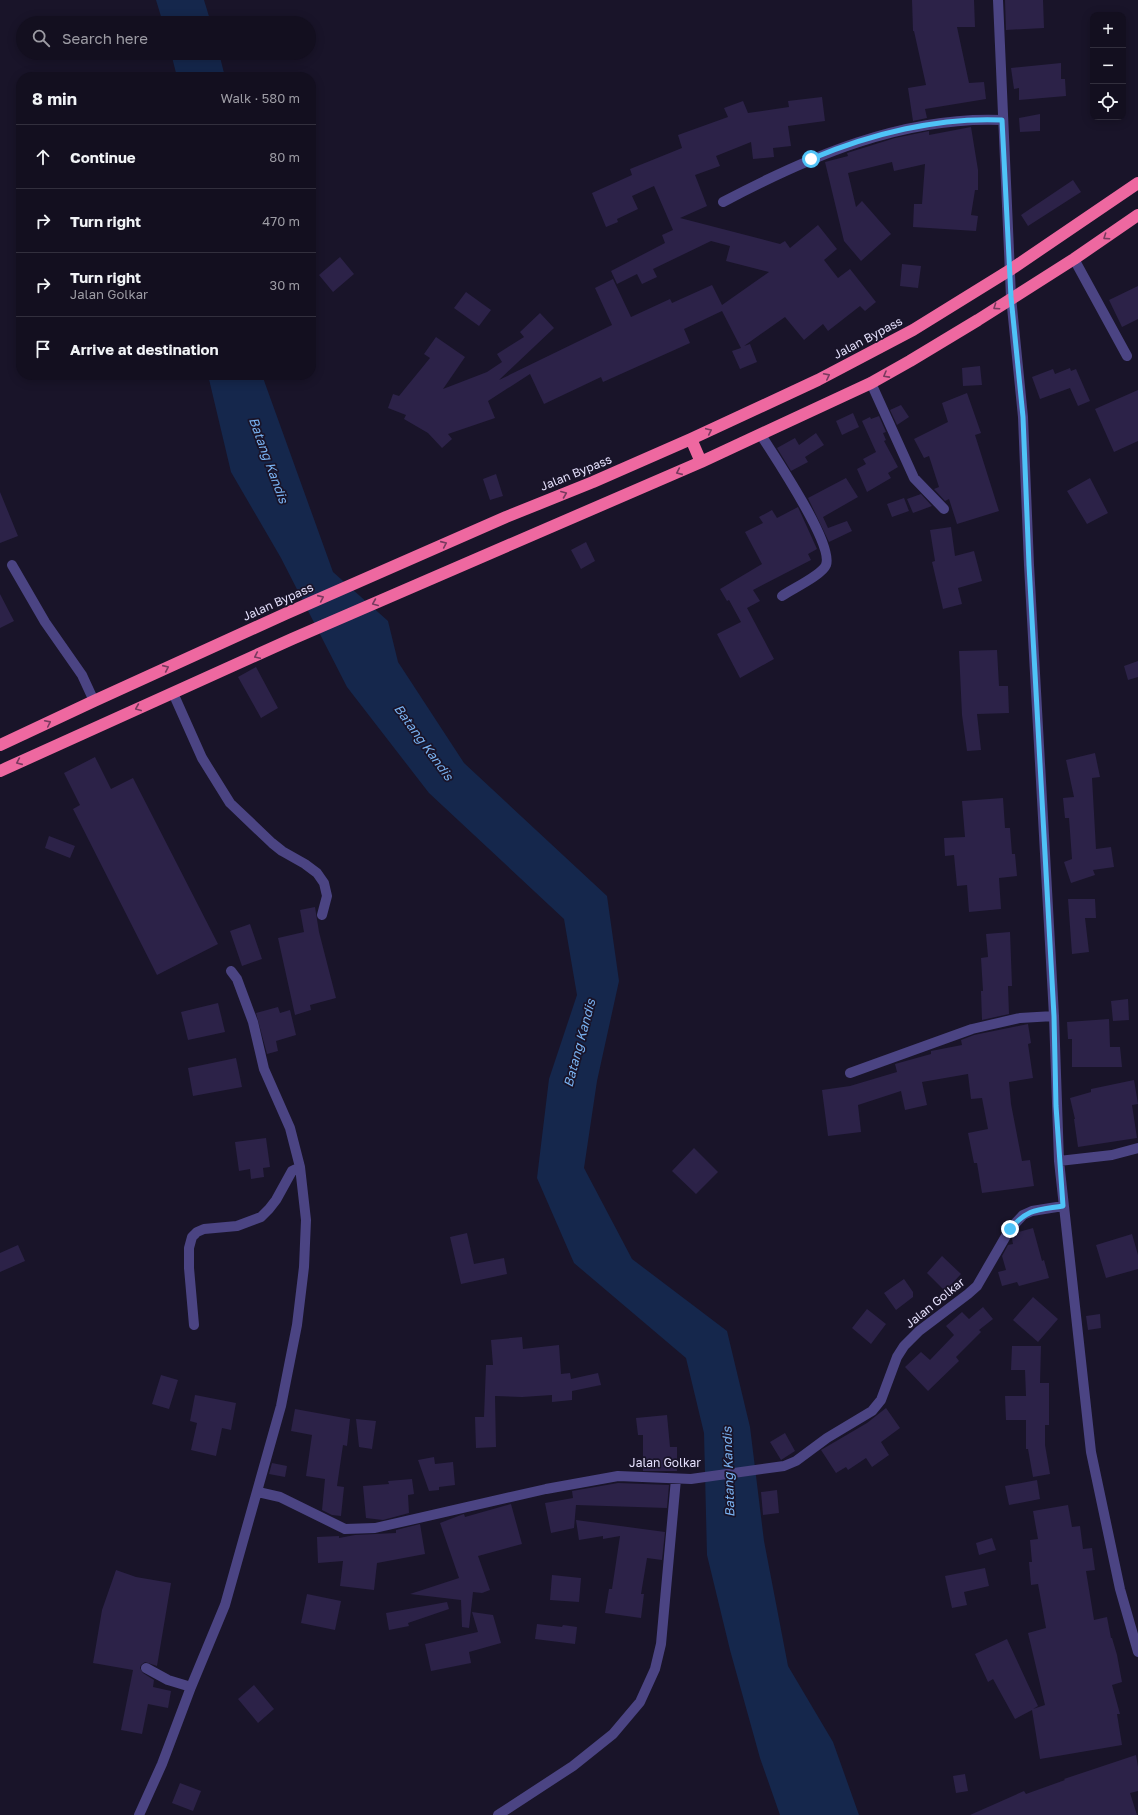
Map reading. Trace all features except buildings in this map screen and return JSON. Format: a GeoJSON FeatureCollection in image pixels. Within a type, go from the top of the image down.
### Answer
{"type":"FeatureCollection","features":[{"type":"Feature","properties":{"kind":"highway","name":"Jalan Bypass"},"geometry":{"type":"LineString","coordinates":[[0,745],[408,559],[691,439],[818,380],[876,351],[913,330],[1010,270],[1138,183]]}},
{"type":"Feature","properties":{"kind":"highway"},"geometry":{"type":"LineString","coordinates":[[0,771],[292,639],[550,529],[701,462],[871,383],[910,362],[1011,297],[1074,259],[1138,215]]}},
{"type":"Feature","properties":{"kind":"highway"},"geometry":{"type":"LineString","coordinates":[[691,439],[701,462]]}},
{"type":"Feature","properties":{"kind":"street"},"geometry":{"type":"LineString","coordinates":[[998,0],[1002,120],[1011,297],[1023,417],[1029,573],[1054,1016],[1059,1161],[1091,1452],[1120,1589],[1138,1652]]}},
{"type":"Feature","properties":{"kind":"street"},"geometry":{"type":"LineString","coordinates":[[723,202],[774,175],[831,151],[892,132],[974,119],[1002,120]]}},
{"type":"Feature","properties":{"kind":"street"},"geometry":{"type":"LineString","coordinates":[[1074,259],[1127,356]]}},
{"type":"Feature","properties":{"kind":"street"},"geometry":{"type":"LineString","coordinates":[[871,383],[914,478],[944,509]]}},
{"type":"Feature","properties":{"kind":"street"},"geometry":{"type":"LineString","coordinates":[[761,435],[817,527],[828,554],[826,564],[822,572],[782,596]]}},
{"type":"Feature","properties":{"kind":"street"},"geometry":{"type":"LineString","coordinates":[[12,565],[45,622],[82,675],[94,701]]}},
{"type":"Feature","properties":{"kind":"street"},"geometry":{"type":"LineString","coordinates":[[173,693],[202,758],[230,803],[272,843],[317,873],[324,883],[327,896],[322,915]]}},
{"type":"Feature","properties":{"kind":"street"},"geometry":{"type":"LineString","coordinates":[[139,1815],[162,1764],[191,1687],[225,1605],[258,1492],[278,1416],[298,1325],[304,1267],[306,1220],[300,1167],[290,1128],[264,1069],[253,1022],[237,979],[231,971]]}},
{"type":"Feature","properties":{"kind":"street"},"geometry":{"type":"LineString","coordinates":[[850,1073],[972,1029],[1020,1018],[1054,1016]]}},
{"type":"Feature","properties":{"kind":"street"},"geometry":{"type":"LineString","coordinates":[[1059,1161],[1112,1155],[1138,1148]]}},
{"type":"Feature","properties":{"kind":"street"},"geometry":{"type":"LineString","coordinates":[[194,1325],[189,1268],[189,1248],[192,1237],[204,1229],[238,1226],[261,1217],[270,1209],[276,1200],[292,1170],[300,1167]]}},
{"type":"Feature","properties":{"kind":"street","name":"Jalan Golkar"},"geometry":{"type":"LineString","coordinates":[[258,1492],[280,1497],[345,1529],[359,1529],[375,1528],[546,1489],[618,1476],[691,1479],[772,1468],[796,1461],[828,1438],[872,1411],[881,1400],[897,1357],[904,1346],[919,1332],[977,1286],[1010,1229],[1023,1215],[1032,1211],[1063,1206]]}},
{"type":"Feature","properties":{"kind":"street"},"geometry":{"type":"LineString","coordinates":[[498,1815],[573,1766],[613,1734],[640,1702],[655,1669],[661,1644],[676,1479]]}},
{"type":"Feature","properties":{"kind":"street"},"geometry":{"type":"LineString","coordinates":[[146,1668],[168,1680],[191,1687]]}},
{"type":"Feature","properties":{"kind":"water"},"geometry":{"type":"Polygon","coordinates":[[[156,0],[204,0],[209,16],[161,16],[156,0]]]}},
{"type":"Feature","properties":{"kind":"water"},"geometry":{"type":"Polygon","coordinates":[[[173,60],[221,60],[224,72],[176,72],[173,60]]]}},
{"type":"Feature","properties":{"kind":"water","name":"Batang Kandis"},"geometry":{"type":"Polygon","coordinates":[[[209,380],[264,380],[333,572],[388,621],[398,662],[464,763],[607,896],[619,981],[597,1081],[584,1168],[632,1259],[727,1331],[750,1427],[764,1541],[788,1666],[833,1742],[859,1815],[780,1815],[760,1758],[730,1650],[707,1555],[704,1433],[686,1358],[574,1263],[537,1178],[549,1079],[577,995],[564,919],[429,793],[347,687],[281,558],[231,472],[209,380]]]}},
{"type":"Feature","properties":{"kind":"route"},"geometry":{"type":"LineString","coordinates":[[811,159],[831,151],[892,132],[974,119],[1002,120],[1011,297],[1023,417],[1029,565],[1054,1016],[1056,1106],[1063,1206],[1032,1211],[1023,1215],[1010,1229]]}}]}
